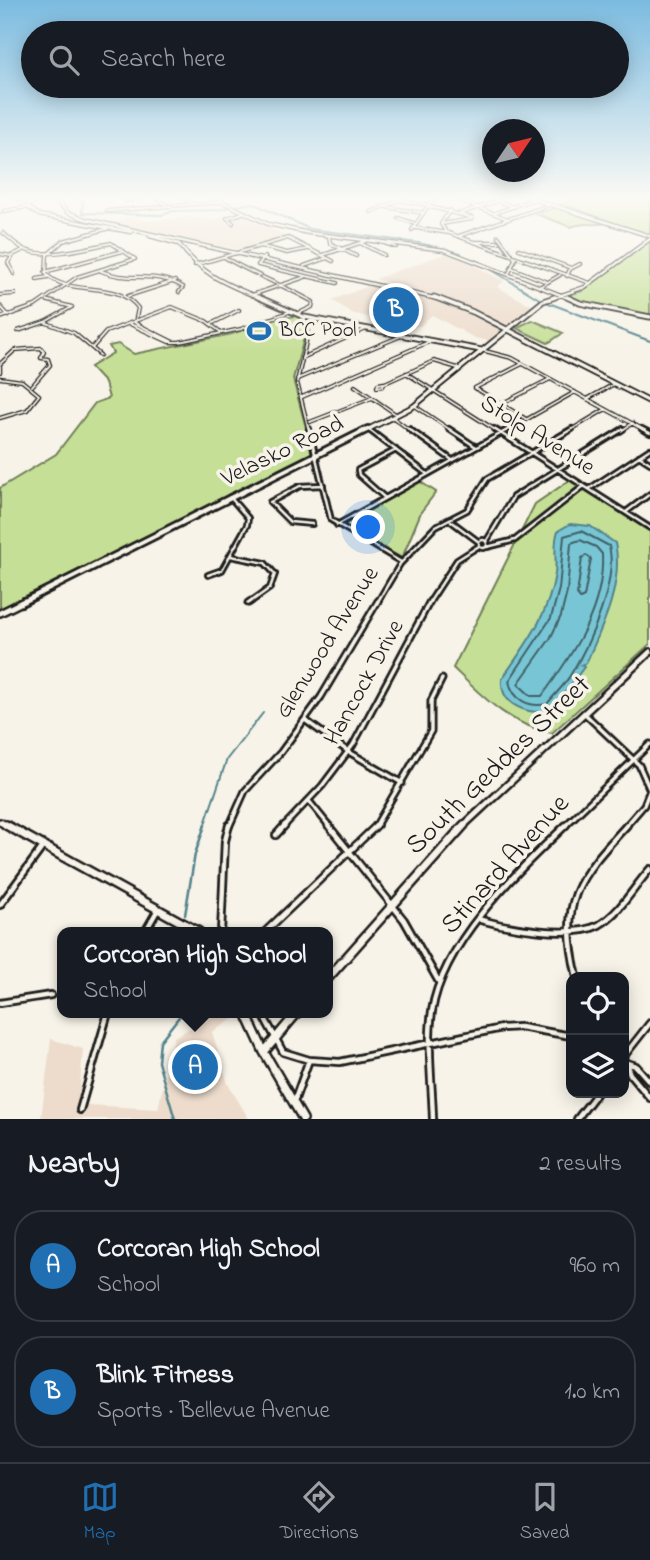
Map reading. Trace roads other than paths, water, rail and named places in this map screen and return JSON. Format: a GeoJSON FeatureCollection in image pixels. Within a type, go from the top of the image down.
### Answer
{"type":"FeatureCollection","features":[{"type":"Feature","properties":{"kind":"street"},"geometry":{"type":"LineString","coordinates":[[48,277],[44,264],[49,252],[53,249]]}},
{"type":"Feature","properties":{"kind":"street"},"geometry":{"type":"LineString","coordinates":[[0,254],[12,256],[25,250],[49,252],[67,249]]}},
{"type":"Feature","properties":{"kind":"street"},"geometry":{"type":"LineString","coordinates":[[183,249],[195,265],[251,295],[304,317],[481,350],[523,364],[650,433]]}},
{"type":"Feature","properties":{"kind":"street"},"geometry":{"type":"LineString","coordinates":[[226,249],[423,293],[507,329],[650,402]]}},
{"type":"Feature","properties":{"kind":"street"},"geometry":{"type":"LineString","coordinates":[[195,265],[249,249]]}},
{"type":"Feature","properties":{"kind":"street"},"geometry":{"type":"LineString","coordinates":[[274,249],[291,253],[305,249]]}},
{"type":"Feature","properties":{"kind":"street"},"geometry":{"type":"LineString","coordinates":[[312,249],[333,261]]}},
{"type":"Feature","properties":{"kind":"street"},"geometry":{"type":"LineString","coordinates":[[323,255],[341,249]]}},
{"type":"Feature","properties":{"kind":"street"},"geometry":{"type":"LineString","coordinates":[[342,249],[356,256]]}},
{"type":"Feature","properties":{"kind":"street"},"geometry":{"type":"LineString","coordinates":[[372,249],[384,255]]}},
{"type":"Feature","properties":{"kind":"street"},"geometry":{"type":"LineString","coordinates":[[434,249],[454,252],[589,306],[650,317]]}},
{"type":"Feature","properties":{"kind":"street"},"geometry":{"type":"LineString","coordinates":[[493,249],[560,275],[590,283]]}},
{"type":"Feature","properties":{"kind":"street"},"geometry":{"type":"LineString","coordinates":[[509,249],[514,258],[509,273]]}},
{"type":"Feature","properties":{"kind":"street"},"geometry":{"type":"LineString","coordinates":[[512,252],[519,249]]}},
{"type":"Feature","properties":{"kind":"street"},"geometry":{"type":"LineString","coordinates":[[521,249],[571,268]]}},
{"type":"Feature","properties":{"kind":"street","name":"Velasko Road"},"geometry":{"type":"LineString","coordinates":[[0,613],[414,406],[543,300],[590,283],[635,249]]}},
{"type":"Feature","properties":{"kind":"street"},"geometry":{"type":"LineString","coordinates":[[0,318],[45,300],[65,284],[99,270],[130,262],[134,258],[125,250],[45,272]]}},
{"type":"Feature","properties":{"kind":"street"},"geometry":{"type":"LineString","coordinates":[[12,256],[8,265],[14,274]]}},
{"type":"Feature","properties":{"kind":"street"},"geometry":{"type":"LineString","coordinates":[[223,257],[253,275],[281,285],[313,302],[312,307],[297,314]]}},
{"type":"Feature","properties":{"kind":"street"},"geometry":{"type":"LineString","coordinates":[[265,257],[258,265],[337,283]]}},
{"type":"Feature","properties":{"kind":"street"},"geometry":{"type":"LineString","coordinates":[[304,266],[328,258]]}},
{"type":"Feature","properties":{"kind":"street"},"geometry":{"type":"LineString","coordinates":[[567,276],[571,268],[580,264]]}},
{"type":"Feature","properties":{"kind":"street"},"geometry":{"type":"LineString","coordinates":[[512,268],[547,282]]}},
{"type":"Feature","properties":{"kind":"street"},"geometry":{"type":"LineString","coordinates":[[99,270],[117,277],[161,275],[175,281],[184,289],[179,292]]}},
{"type":"Feature","properties":{"kind":"street"},"geometry":{"type":"LineString","coordinates":[[541,286],[560,275]]}},
{"type":"Feature","properties":{"kind":"street"},"geometry":{"type":"LineString","coordinates":[[37,279],[48,277],[65,284],[127,296],[175,281]]}},
{"type":"Feature","properties":{"kind":"street"},"geometry":{"type":"LineString","coordinates":[[251,295],[307,278]]}},
{"type":"Feature","properties":{"kind":"street"},"geometry":{"type":"LineString","coordinates":[[0,295],[15,294]]}},
{"type":"Feature","properties":{"kind":"street"},"geometry":{"type":"LineString","coordinates":[[127,296],[138,308],[134,322]]}},
{"type":"Feature","properties":{"kind":"street"},"geometry":{"type":"LineString","coordinates":[[18,331],[44,323],[71,305],[45,300]]}},
{"type":"Feature","properties":{"kind":"street"},"geometry":{"type":"LineString","coordinates":[[0,306],[9,316]]}},
{"type":"Feature","properties":{"kind":"street"},"geometry":{"type":"LineString","coordinates":[[92,348],[106,332],[176,307],[211,324],[222,333]]}},
{"type":"Feature","properties":{"kind":"street"},"geometry":{"type":"LineString","coordinates":[[211,324],[239,310]]}},
{"type":"Feature","properties":{"kind":"street"},"geometry":{"type":"LineString","coordinates":[[130,324],[173,342],[222,333],[292,311]]}},
{"type":"Feature","properties":{"kind":"street"},"geometry":{"type":"LineString","coordinates":[[304,317],[308,333],[297,379],[317,454],[329,516],[337,526],[575,392]]}},
{"type":"Feature","properties":{"kind":"street"},"geometry":{"type":"LineString","coordinates":[[134,322],[173,342]]}},
{"type":"Feature","properties":{"kind":"street"},"geometry":{"type":"LineString","coordinates":[[44,323],[70,331],[100,355]]}},
{"type":"Feature","properties":{"kind":"street"},"geometry":{"type":"LineString","coordinates":[[301,359],[366,329]]}},
{"type":"Feature","properties":{"kind":"street"},"geometry":{"type":"LineString","coordinates":[[297,379],[401,336]]}},
{"type":"Feature","properties":{"kind":"street"},"geometry":{"type":"LineString","coordinates":[[302,397],[431,341]]}},
{"type":"Feature","properties":{"kind":"street"},"geometry":{"type":"LineString","coordinates":[[87,344],[95,342]]}},
{"type":"Feature","properties":{"kind":"street"},"geometry":{"type":"LineString","coordinates":[[0,372],[0,365],[15,350],[41,348],[44,352],[41,358],[48,359],[50,366],[32,386]]}},
{"type":"Feature","properties":{"kind":"street"},"geometry":{"type":"LineString","coordinates":[[385,383],[435,361],[461,369]]}},
{"type":"Feature","properties":{"kind":"street"},"geometry":{"type":"LineString","coordinates":[[523,364],[475,388],[526,419]]}},
{"type":"Feature","properties":{"kind":"street","name":"Stolp Avenue"},"geometry":{"type":"LineString","coordinates":[[406,373],[650,528]]}},
{"type":"Feature","properties":{"kind":"street"},"geometry":{"type":"LineString","coordinates":[[0,378],[20,380],[32,386],[39,395],[33,405],[20,413],[0,418]]}},
{"type":"Feature","properties":{"kind":"street"},"geometry":{"type":"LineString","coordinates":[[501,404],[550,379]]}},
{"type":"Feature","properties":{"kind":"street"},"geometry":{"type":"LineString","coordinates":[[588,399],[614,384]]}},
{"type":"Feature","properties":{"kind":"street"},"geometry":{"type":"LineString","coordinates":[[355,386],[397,415]]}},
{"type":"Feature","properties":{"kind":"street"},"geometry":{"type":"LineString","coordinates":[[309,422],[372,398]]}},
{"type":"Feature","properties":{"kind":"street"},"geometry":{"type":"LineString","coordinates":[[414,406],[477,447]]}},
{"type":"Feature","properties":{"kind":"street"},"geometry":{"type":"LineString","coordinates":[[401,562],[436,526],[467,510],[486,479],[606,409]]}},
{"type":"Feature","properties":{"kind":"street"},"geometry":{"type":"LineString","coordinates":[[392,418],[452,460]]}},
{"type":"Feature","properties":{"kind":"street"},"geometry":{"type":"LineString","coordinates":[[487,547],[486,542],[509,501],[633,423]]}},
{"type":"Feature","properties":{"kind":"street"},"geometry":{"type":"LineString","coordinates":[[368,429],[427,474]]}},
{"type":"Feature","properties":{"kind":"street"},"geometry":{"type":"LineString","coordinates":[[589,489],[650,449]]}},
{"type":"Feature","properties":{"kind":"street"},"geometry":{"type":"LineString","coordinates":[[385,498],[359,475],[358,470],[396,450]]}},
{"type":"Feature","properties":{"kind":"street"},"geometry":{"type":"LineString","coordinates":[[639,456],[650,463]]}},
{"type":"Feature","properties":{"kind":"street"},"geometry":{"type":"LineString","coordinates":[[312,524],[290,522],[270,502],[300,485],[323,485]]}},
{"type":"Feature","properties":{"kind":"street"},"geometry":{"type":"LineString","coordinates":[[450,520],[479,544],[487,547],[505,546],[584,486]]}},
{"type":"Feature","properties":{"kind":"street"},"geometry":{"type":"LineString","coordinates":[[626,512],[650,494]]}},
{"type":"Feature","properties":{"kind":"street"},"geometry":{"type":"LineString","coordinates":[[208,575],[222,570],[248,518],[230,498]]}},
{"type":"Feature","properties":{"kind":"street","name":"Glenwood Avenue"},"geometry":{"type":"LineString","coordinates":[[221,927],[225,841],[233,812],[245,791],[305,720],[360,635],[401,562],[337,526]]}},
{"type":"Feature","properties":{"kind":"street"},"geometry":{"type":"LineString","coordinates":[[479,544],[486,542]]}},
{"type":"Feature","properties":{"kind":"street","name":"Hancock Drive"},"geometry":{"type":"LineString","coordinates":[[276,835],[349,752],[442,579],[457,560],[479,544]]}},
{"type":"Feature","properties":{"kind":"street"},"geometry":{"type":"LineString","coordinates":[[231,556],[265,563],[275,575],[270,588],[248,603]]}},
{"type":"Feature","properties":{"kind":"street","name":"South Geddes Street"},"geometry":{"type":"LineString","coordinates":[[333,972],[474,814],[650,652]]}},
{"type":"Feature","properties":{"kind":"street"},"geometry":{"type":"LineString","coordinates":[[270,927],[381,821],[430,731],[431,701],[442,680]]}},
{"type":"Feature","properties":{"kind":"street"},"geometry":{"type":"LineString","coordinates":[[576,972],[569,929],[571,906],[581,876],[645,804],[649,795],[649,783],[634,760],[584,713]]}},
{"type":"Feature","properties":{"kind":"street"},"geometry":{"type":"LineString","coordinates":[[305,720],[349,752],[402,783]]}},
{"type":"Feature","properties":{"kind":"street","name":"Stinard Avenue"},"geometry":{"type":"LineString","coordinates":[[433,1119],[434,1004],[439,982],[453,955],[536,857],[650,744]]}},
{"type":"Feature","properties":{"kind":"street"},"geometry":{"type":"LineString","coordinates":[[309,800],[417,939],[439,982]]}},
{"type":"Feature","properties":{"kind":"street"},"geometry":{"type":"LineString","coordinates":[[0,822],[190,927]]}},
{"type":"Feature","properties":{"kind":"street"},"geometry":{"type":"LineString","coordinates":[[0,905],[43,846]]}},
{"type":"Feature","properties":{"kind":"street"},"geometry":{"type":"LineString","coordinates":[[480,920],[499,927],[590,929],[600,924],[650,869]]}},
{"type":"Feature","properties":{"kind":"street"},"geometry":{"type":"LineString","coordinates":[[148,927],[158,909]]}},
{"type":"Feature","properties":{"kind":"street"},"geometry":{"type":"LineString","coordinates":[[0,1003],[51,995]]}},
{"type":"Feature","properties":{"kind":"street"},"geometry":{"type":"LineString","coordinates":[[80,1110],[107,1018]]}},
{"type":"Feature","properties":{"kind":"street"},"geometry":{"type":"LineString","coordinates":[[248,1018],[264,1052],[303,1119]]}},
{"type":"Feature","properties":{"kind":"street"},"geometry":{"type":"LineString","coordinates":[[264,1018],[283,1052],[309,1060],[340,1062],[502,1028],[520,1027],[566,1035]]}},
{"type":"Feature","properties":{"kind":"street"},"geometry":{"type":"LineString","coordinates":[[264,1052],[293,1018]]}},
{"type":"Feature","properties":{"kind":"street"},"geometry":{"type":"LineString","coordinates":[[629,1053],[650,1023]]}},
{"type":"Feature","properties":{"kind":"street"},"geometry":{"type":"LineString","coordinates":[[294,1104],[309,1060]]}},
{"type":"Feature","properties":{"kind":"street"},"geometry":{"type":"LineString","coordinates":[[629,1062],[650,1082]]}},
{"type":"Feature","properties":{"kind":"street"},"geometry":{"type":"LineString","coordinates":[[629,1071],[650,1098]]}},
{"type":"Feature","properties":{"kind":"street"},"geometry":{"type":"LineString","coordinates":[[577,1119],[593,1098]]}},
{"type":"Feature","properties":{"kind":"water"},"geometry":{"type":"Polygon","coordinates":[[[570,524],[590,526],[615,543],[617,574],[614,589],[599,635],[586,663],[581,665],[584,667],[551,711],[525,710],[517,707],[506,696],[502,679],[527,642],[547,604],[555,574],[558,531],[570,524]]]}},
{"type":"Feature","properties":{"kind":"waterway"},"geometry":{"type":"LineString","coordinates":[[445,249],[461,253]]}},
{"type":"Feature","properties":{"kind":"waterway"},"geometry":{"type":"LineString","coordinates":[[492,270],[541,300]]}},
{"type":"Feature","properties":{"kind":"waterway"},"geometry":{"type":"LineString","coordinates":[[546,302],[650,341]]}},
{"type":"Feature","properties":{"kind":"waterway"},"geometry":{"type":"LineString","coordinates":[[204,827],[227,759],[263,713]]}},
{"type":"Feature","properties":{"kind":"waterway"},"geometry":{"type":"LineString","coordinates":[[185,915],[195,854],[205,825]]}},
{"type":"Feature","properties":{"kind":"waterway"},"geometry":{"type":"LineString","coordinates":[[175,1119],[158,1062],[160,1041],[178,1018]]}},
{"type":"Feature","properties":{"kind":"place","name":"Blink Fitness"},"geometry":{"type":"Point","coordinates":[396,310]}},
{"type":"Feature","properties":{"kind":"place","name":"BCC Pool"},"geometry":{"type":"Point","coordinates":[259,331]}},
{"type":"Feature","properties":{"kind":"place","name":"Corcoran High School"},"geometry":{"type":"Point","coordinates":[195,1067]}}]}
